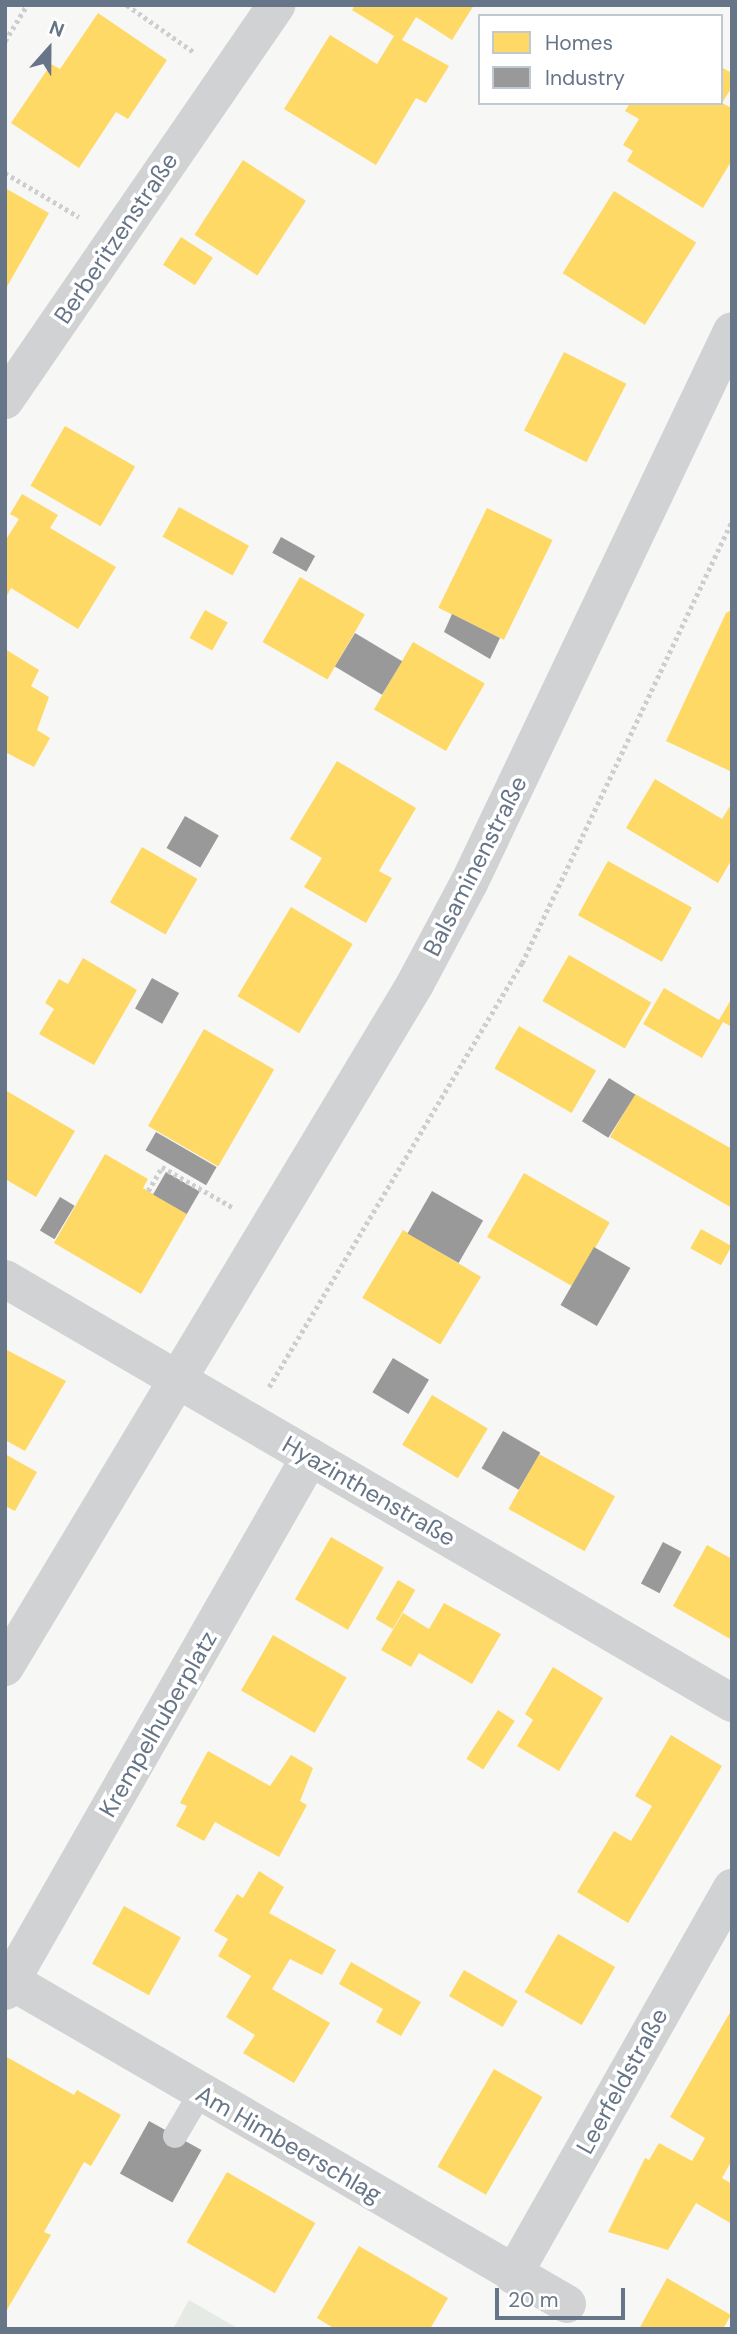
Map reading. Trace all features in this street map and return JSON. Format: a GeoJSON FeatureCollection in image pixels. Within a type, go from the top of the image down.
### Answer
{"type":"FeatureCollection","features":[{"type":"Feature","properties":{"kind":"street","name":"Berberitzenstraße"},"geometry":{"type":"LineString","coordinates":[[5,400],[276,5]]}},
{"type":"Feature","properties":{"kind":"street","name":"Balsaminenstraße"},"geometry":{"type":"LineString","coordinates":[[176,1378],[415,984],[469,883],[732,331]]}},
{"type":"Feature","properties":{"kind":"street","name":"Hyazinthenstraße"},"geometry":{"type":"LineString","coordinates":[[5,1279],[732,1703]]}},
{"type":"Feature","properties":{"kind":"street"},"geometry":{"type":"LineString","coordinates":[[5,1667],[176,1378]]}},
{"type":"Feature","properties":{"kind":"street","name":"Krempelhuberplatz"},"geometry":{"type":"LineString","coordinates":[[8,1986],[310,1457]]}},
{"type":"Feature","properties":{"kind":"street","name":"Leerfeldstraße"},"geometry":{"type":"LineString","coordinates":[[513,2275],[732,1888]]}},
{"type":"Feature","properties":{"kind":"street","name":"Am Himbeerschlag"},"geometry":{"type":"LineString","coordinates":[[8,1986],[201,2092],[567,2304]]}},
{"type":"Feature","properties":{"kind":"lane"},"geometry":{"type":"LineString","coordinates":[[175,2136],[201,2092]]}},
{"type":"Feature","properties":{"kind":"path"},"geometry":{"type":"LineString","coordinates":[[5,41],[27,5]]}},
{"type":"Feature","properties":{"kind":"path"},"geometry":{"type":"LineString","coordinates":[[127,5],[228,76]]}},
{"type":"Feature","properties":{"kind":"path"},"geometry":{"type":"LineString","coordinates":[[5,173],[115,240]]}},
{"type":"Feature","properties":{"kind":"path"},"geometry":{"type":"LineString","coordinates":[[248,1421],[517,973],[732,520]]}},
{"type":"Feature","properties":{"kind":"path"},"geometry":{"type":"LineString","coordinates":[[148,1191],[162,1167],[268,1227]]}},
{"type":"Feature","properties":{"kind":"shaded area"},"geometry":{"type":"Polygon","coordinates":[[[189,2300],[239,2329],[173,2329],[189,2300]]]}},
{"type":"Feature","properties":{"kind":"building: Homes"},"geometry":{"type":"Polygon","coordinates":[[[355,5],[474,5],[452,40],[416,17],[402,40],[449,66],[426,103],[416,98],[376,165],[284,109],[330,35],[377,64],[394,36],[352,10],[355,5]]]}},
{"type":"Feature","properties":{"kind":"building: Homes"},"geometry":{"type":"Polygon","coordinates":[[[98,13],[167,60],[128,119],[116,112],[79,168],[11,123],[51,64],[60,69],[98,13]]]}},
{"type":"Feature","properties":{"kind":"building: Homes"},"geometry":{"type":"Polygon","coordinates":[[[723,68],[732,73],[732,87],[723,101],[723,68]]]}},
{"type":"Feature","properties":{"kind":"building: Homes"},"geometry":{"type":"Polygon","coordinates":[[[723,104],[732,108],[732,160],[703,208],[627,161],[633,151],[623,145],[639,119],[625,111],[629,105],[723,104]]]}},
{"type":"Feature","properties":{"kind":"building: Homes"},"geometry":{"type":"Polygon","coordinates":[[[243,160],[306,201],[257,275],[195,235],[243,160]]]}},
{"type":"Feature","properties":{"kind":"building: Homes"},"geometry":{"type":"Polygon","coordinates":[[[5,188],[49,213],[5,290],[5,188]]]}},
{"type":"Feature","properties":{"kind":"building: Homes"},"geometry":{"type":"Polygon","coordinates":[[[614,191],[696,242],[645,325],[563,273],[614,191]]]}},
{"type":"Feature","properties":{"kind":"building: Homes"},"geometry":{"type":"Polygon","coordinates":[[[181,237],[213,258],[195,285],[163,265],[181,237]]]}},
{"type":"Feature","properties":{"kind":"building: Homes"},"geometry":{"type":"Polygon","coordinates":[[[564,352],[626,384],[586,462],[524,430],[564,352]]]}},
{"type":"Feature","properties":{"kind":"building: Homes"},"geometry":{"type":"Polygon","coordinates":[[[65,426],[135,466],[101,526],[30,486],[65,426]]]}},
{"type":"Feature","properties":{"kind":"building: Homes"},"geometry":{"type":"Polygon","coordinates":[[[22,494],[58,515],[50,528],[116,567],[78,629],[11,588],[5,599],[5,541],[19,519],[10,514],[22,494]]]}},
{"type":"Feature","properties":{"kind":"building: Homes"},"geometry":{"type":"Polygon","coordinates":[[[179,507],[249,546],[232,576],[163,537],[179,507]]]}},
{"type":"Feature","properties":{"kind":"building: Homes"},"geometry":{"type":"Polygon","coordinates":[[[487,508],[553,540],[504,640],[438,608],[487,508]]]}},
{"type":"Feature","properties":{"kind":"building: Homes"},"geometry":{"type":"Polygon","coordinates":[[[300,577],[365,614],[327,679],[262,642],[300,577]]]}},
{"type":"Feature","properties":{"kind":"building: Homes"},"geometry":{"type":"Polygon","coordinates":[[[205,610],[228,623],[212,651],[189,638],[205,610]]]}},
{"type":"Feature","properties":{"kind":"building: Homes"},"geometry":{"type":"Polygon","coordinates":[[[732,610],[732,772],[666,741],[726,613],[732,610]]]}},
{"type":"Feature","properties":{"kind":"building: Homes"},"geometry":{"type":"Polygon","coordinates":[[[413,642],[485,684],[446,751],[374,710],[413,642]]]}},
{"type":"Feature","properties":{"kind":"building: Homes"},"geometry":{"type":"Polygon","coordinates":[[[5,649],[39,670],[31,686],[49,697],[37,730],[50,738],[34,767],[5,752],[5,649]]]}},
{"type":"Feature","properties":{"kind":"building: Homes"},"geometry":{"type":"Polygon","coordinates":[[[337,761],[416,808],[379,871],[392,878],[366,923],[304,887],[322,858],[290,839],[337,761]]]}},
{"type":"Feature","properties":{"kind":"building: Homes"},"geometry":{"type":"Polygon","coordinates":[[[655,779],[722,819],[732,803],[732,859],[718,883],[626,828],[655,779]]]}},
{"type":"Feature","properties":{"kind":"building: Homes"},"geometry":{"type":"Polygon","coordinates":[[[142,847],[197,879],[165,934],[110,902],[142,847]]]}},
{"type":"Feature","properties":{"kind":"building: Homes"},"geometry":{"type":"Polygon","coordinates":[[[608,861],[692,908],[662,962],[578,915],[608,861]]]}},
{"type":"Feature","properties":{"kind":"building: Homes"},"geometry":{"type":"Polygon","coordinates":[[[291,907],[353,944],[299,1033],[237,996],[291,907]]]}},
{"type":"Feature","properties":{"kind":"building: Homes"},"geometry":{"type":"Polygon","coordinates":[[[569,955],[651,1002],[625,1048],[542,1001],[569,955]]]}},
{"type":"Feature","properties":{"kind":"building: Homes"},"geometry":{"type":"Polygon","coordinates":[[[83,958],[137,990],[94,1065],[39,1034],[54,1009],[45,1003],[59,979],[68,984],[83,958]]]}},
{"type":"Feature","properties":{"kind":"building: Homes"},"geometry":{"type":"Polygon","coordinates":[[[664,988],[719,1020],[732,998],[732,1027],[723,1022],[702,1058],[643,1024],[664,988]]]}},
{"type":"Feature","properties":{"kind":"building: Homes"},"geometry":{"type":"Polygon","coordinates":[[[519,1026],[596,1070],[572,1113],[495,1068],[519,1026]]]}},
{"type":"Feature","properties":{"kind":"building: Homes"},"geometry":{"type":"Polygon","coordinates":[[[204,1029],[274,1070],[218,1166],[148,1126],[204,1029]]]}},
{"type":"Feature","properties":{"kind":"building: Homes"},"geometry":{"type":"Polygon","coordinates":[[[5,1090],[75,1131],[36,1197],[5,1179],[5,1090]]]}},
{"type":"Feature","properties":{"kind":"building: Homes"},"geometry":{"type":"Polygon","coordinates":[[[635,1094],[732,1149],[732,1208],[610,1137],[635,1094]]]}},
{"type":"Feature","properties":{"kind":"building: Homes"},"geometry":{"type":"Polygon","coordinates":[[[105,1154],[148,1179],[143,1188],[187,1214],[141,1294],[54,1243],[105,1154]]]}},
{"type":"Feature","properties":{"kind":"building: Homes"},"geometry":{"type":"Polygon","coordinates":[[[524,1173],[610,1222],[573,1287],[487,1237],[524,1173]]]}},
{"type":"Feature","properties":{"kind":"building: Homes"},"geometry":{"type":"Polygon","coordinates":[[[701,1229],[732,1246],[721,1265],[690,1248],[701,1229]]]}},
{"type":"Feature","properties":{"kind":"building: Homes"},"geometry":{"type":"Polygon","coordinates":[[[403,1230],[481,1277],[440,1345],[362,1298],[403,1230]]]}},
{"type":"Feature","properties":{"kind":"building: Homes"},"geometry":{"type":"Polygon","coordinates":[[[5,1349],[66,1381],[25,1451],[5,1440],[5,1349]]]}},
{"type":"Feature","properties":{"kind":"building: Homes"},"geometry":{"type":"Polygon","coordinates":[[[432,1395],[488,1428],[458,1478],[402,1445],[432,1395]]]}},
{"type":"Feature","properties":{"kind":"building: Homes"},"geometry":{"type":"Polygon","coordinates":[[[5,1454],[37,1472],[15,1511],[5,1506],[5,1454]]]}},
{"type":"Feature","properties":{"kind":"building: Homes"},"geometry":{"type":"Polygon","coordinates":[[[539,1454],[615,1496],[585,1551],[508,1509],[539,1454]]]}},
{"type":"Feature","properties":{"kind":"building: Homes"},"geometry":{"type":"Polygon","coordinates":[[[331,1537],[384,1568],[348,1630],[295,1599],[331,1537]]]}},
{"type":"Feature","properties":{"kind":"building: Homes"},"geometry":{"type":"Polygon","coordinates":[[[707,1545],[732,1559],[732,1640],[673,1606],[707,1545]]]}},
{"type":"Feature","properties":{"kind":"building: Homes"},"geometry":{"type":"Polygon","coordinates":[[[398,1580],[415,1590],[393,1629],[375,1619],[398,1580]]]}},
{"type":"Feature","properties":{"kind":"building: Homes"},"geometry":{"type":"Polygon","coordinates":[[[444,1603],[501,1634],[472,1684],[419,1653],[411,1667],[381,1650],[403,1613],[429,1629],[444,1603]]]}},
{"type":"Feature","properties":{"kind":"building: Homes"},"geometry":{"type":"Polygon","coordinates":[[[273,1635],[347,1678],[315,1733],[241,1690],[273,1635]]]}},
{"type":"Feature","properties":{"kind":"building: Homes"},"geometry":{"type":"Polygon","coordinates":[[[553,1667],[603,1698],[559,1771],[517,1746],[533,1720],[525,1714],[553,1667]]]}},
{"type":"Feature","properties":{"kind":"building: Homes"},"geometry":{"type":"Polygon","coordinates":[[[498,1710],[515,1721],[483,1770],[466,1759],[498,1710]]]}},
{"type":"Feature","properties":{"kind":"building: Homes"},"geometry":{"type":"Polygon","coordinates":[[[671,1735],[722,1766],[628,1923],[577,1892],[614,1831],[631,1841],[652,1806],[635,1796],[671,1735]]]}},
{"type":"Feature","properties":{"kind":"building: Homes"},"geometry":{"type":"Polygon","coordinates":[[[208,1751],[270,1786],[291,1755],[313,1768],[300,1801],[307,1805],[279,1857],[215,1822],[204,1841],[176,1826],[187,1806],[180,1803],[208,1751]]]}},
{"type":"Feature","properties":{"kind":"building: Homes"},"geometry":{"type":"Polygon","coordinates":[[[259,1871],[284,1887],[269,1913],[336,1950],[322,1975],[290,1959],[272,1989],[330,2023],[294,2083],[243,2053],[255,2035],[226,2017],[251,1976],[218,1956],[228,1939],[214,1931],[237,1894],[243,1898],[259,1871]]]}},
{"type":"Feature","properties":{"kind":"building: Homes"},"geometry":{"type":"Polygon","coordinates":[[[124,1906],[181,1938],[149,1995],[92,1964],[124,1906]]]}},
{"type":"Feature","properties":{"kind":"building: Homes"},"geometry":{"type":"Polygon","coordinates":[[[558,1934],[615,1967],[582,2025],[524,1992],[558,1934]]]}},
{"type":"Feature","properties":{"kind":"building: Homes"},"geometry":{"type":"Polygon","coordinates":[[[351,1962],[421,2002],[401,2036],[376,2022],[383,2009],[339,1984],[351,1962]]]}},
{"type":"Feature","properties":{"kind":"building: Homes"},"geometry":{"type":"Polygon","coordinates":[[[464,1970],[518,2001],[503,2027],[449,1996],[464,1970]]]}},
{"type":"Feature","properties":{"kind":"building: Homes"},"geometry":{"type":"Polygon","coordinates":[[[732,2009],[732,2160],[722,2178],[732,2184],[732,2224],[696,2203],[668,2250],[608,2232],[645,2158],[649,2160],[659,2143],[692,2161],[705,2138],[670,2117],[732,2009]]]}},
{"type":"Feature","properties":{"kind":"building: Homes"},"geometry":{"type":"Polygon","coordinates":[[[5,2056],[74,2095],[77,2090],[121,2115],[91,2166],[84,2162],[44,2232],[51,2235],[5,2313],[5,2056]]]}},
{"type":"Feature","properties":{"kind":"building: Homes"},"geometry":{"type":"Polygon","coordinates":[[[494,2069],[542,2097],[486,2195],[438,2167],[494,2069]]]}},
{"type":"Feature","properties":{"kind":"building: Homes"},"geometry":{"type":"Polygon","coordinates":[[[227,2172],[315,2223],[275,2293],[187,2242],[227,2172]]]}},
{"type":"Feature","properties":{"kind":"building: Homes"},"geometry":{"type":"Polygon","coordinates":[[[359,2246],[448,2298],[430,2329],[335,2329],[317,2318],[359,2246]]]}},
{"type":"Feature","properties":{"kind":"building: Homes"},"geometry":{"type":"Polygon","coordinates":[[[667,2278],[731,2315],[723,2329],[639,2329],[667,2278]]]}},
{"type":"Feature","properties":{"kind":"building: Industry"},"geometry":{"type":"Polygon","coordinates":[[[281,537],[315,556],[306,572],[272,553],[281,537]]]}},
{"type":"Feature","properties":{"kind":"building: Industry"},"geometry":{"type":"Polygon","coordinates":[[[452,614],[500,638],[490,659],[444,632],[452,614]]]}},
{"type":"Feature","properties":{"kind":"building: Industry"},"geometry":{"type":"Polygon","coordinates":[[[355,633],[402,661],[382,695],[335,666],[355,633]]]}},
{"type":"Feature","properties":{"kind":"building: Industry"},"geometry":{"type":"Polygon","coordinates":[[[185,816],[219,836],[200,868],[166,848],[185,816]]]}},
{"type":"Feature","properties":{"kind":"building: Industry"},"geometry":{"type":"Polygon","coordinates":[[[152,978],[179,993],[162,1024],[135,1009],[152,978]]]}},
{"type":"Feature","properties":{"kind":"building: Industry"},"geometry":{"type":"Polygon","coordinates":[[[609,1078],[635,1094],[608,1138],[582,1121],[609,1078]]]}},
{"type":"Feature","properties":{"kind":"building: Industry"},"geometry":{"type":"Polygon","coordinates":[[[156,1132],[217,1167],[206,1185],[146,1150],[156,1132]]]}},
{"type":"Feature","properties":{"kind":"building: Industry"},"geometry":{"type":"Polygon","coordinates":[[[166,1172],[200,1192],[187,1214],[153,1195],[166,1172]]]}},
{"type":"Feature","properties":{"kind":"building: Industry"},"geometry":{"type":"Polygon","coordinates":[[[432,1191],[483,1220],[459,1263],[408,1233],[432,1191]]]}},
{"type":"Feature","properties":{"kind":"building: Industry"},"geometry":{"type":"Polygon","coordinates":[[[60,1197],[75,1206],[54,1239],[40,1230],[60,1197]]]}},
{"type":"Feature","properties":{"kind":"building: Industry"},"geometry":{"type":"Polygon","coordinates":[[[594,1247],[630,1268],[597,1326],[560,1305],[594,1247]]]}},
{"type":"Feature","properties":{"kind":"building: Industry"},"geometry":{"type":"Polygon","coordinates":[[[393,1358],[429,1380],[408,1414],[372,1392],[393,1358]]]}},
{"type":"Feature","properties":{"kind":"building: Industry"},"geometry":{"type":"Polygon","coordinates":[[[503,1431],[540,1452],[519,1490],[482,1468],[503,1431]]]}},
{"type":"Feature","properties":{"kind":"building: Industry"},"geometry":{"type":"Polygon","coordinates":[[[663,1542],[682,1552],[659,1593],[641,1583],[663,1542]]]}},
{"type":"Feature","properties":{"kind":"building: Industry"},"geometry":{"type":"Polygon","coordinates":[[[149,2121],[201,2150],[172,2203],[120,2173],[149,2121]]]}}]}
